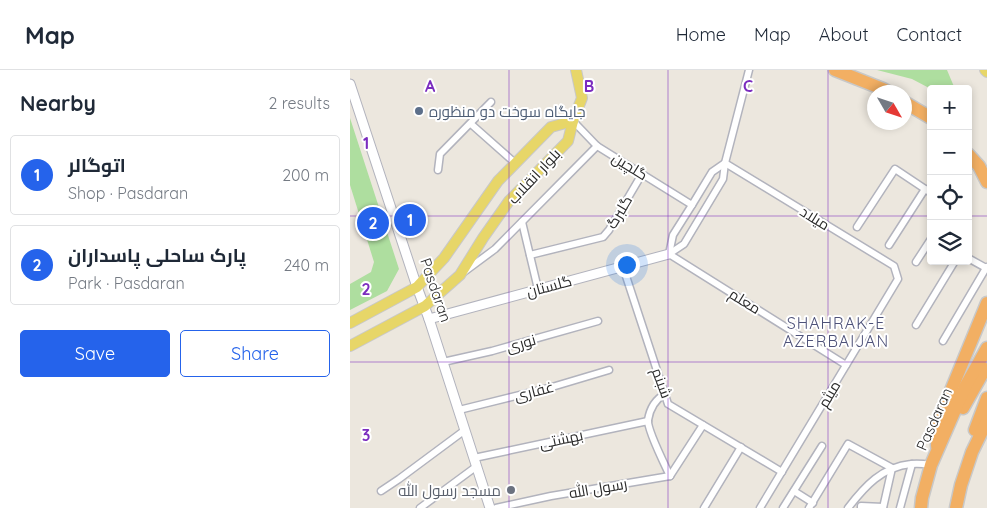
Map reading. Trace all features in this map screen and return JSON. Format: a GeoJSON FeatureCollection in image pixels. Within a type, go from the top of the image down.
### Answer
{"type":"FeatureCollection","features":[{"type":"Feature","properties":{"kind":"highway"},"geometry":{"type":"LineString","coordinates":[[835,70],[873,85]]}},
{"type":"Feature","properties":{"kind":"highway"},"geometry":{"type":"LineString","coordinates":[[912,107],[927,116]]}},
{"type":"Feature","properties":{"kind":"highway"},"geometry":{"type":"LineString","coordinates":[[972,159],[987,182]]}},
{"type":"Feature","properties":{"kind":"highway"},"geometry":{"type":"LineString","coordinates":[[937,450],[938,422],[987,303]]}},
{"type":"Feature","properties":{"kind":"highway","name":"Pasdaran"},"geometry":{"type":"LineString","coordinates":[[921,508],[922,498],[937,450],[966,387],[987,348]]}},
{"type":"Feature","properties":{"kind":"highway"},"geometry":{"type":"LineString","coordinates":[[937,450],[987,366]]}},
{"type":"Feature","properties":{"kind":"highway"},"geometry":{"type":"LineString","coordinates":[[968,464],[976,429],[987,398]]}},
{"type":"Feature","properties":{"kind":"highway"},"geometry":{"type":"LineString","coordinates":[[956,508],[961,485],[972,452],[987,420]]}},
{"type":"Feature","properties":{"kind":"main road"},"geometry":{"type":"LineString","coordinates":[[572,121],[582,98],[576,70]]}},
{"type":"Feature","properties":{"kind":"main road","name":"Pasdaran"},"geometry":{"type":"LineString","coordinates":[[350,84],[417,287],[430,319],[490,508]]}},
{"type":"Feature","properties":{"kind":"main road","name":"بلوار انقلاب"},"geometry":{"type":"LineString","coordinates":[[350,323],[417,287],[444,258],[498,181],[551,127],[572,121],[568,141],[509,201],[460,275],[425,306],[350,346]]}},
{"type":"Feature","properties":{"kind":"main road","name":"گلستان"},"geometry":{"type":"LineString","coordinates":[[430,319],[669,254]]}},
{"type":"Feature","properties":{"kind":"street","name":"گلستان"},"geometry":{"type":"LineString","coordinates":[[669,254],[684,244],[724,179],[725,162],[749,70]]}},
{"type":"Feature","properties":{"kind":"street"},"geometry":{"type":"LineString","coordinates":[[438,170],[440,154],[492,102]]}},
{"type":"Feature","properties":{"kind":"street","name":"گلچین"},"geometry":{"type":"LineString","coordinates":[[572,121],[597,146],[692,205]]}},
{"type":"Feature","properties":{"kind":"street"},"geometry":{"type":"LineString","coordinates":[[471,124],[515,164]]}},
{"type":"Feature","properties":{"kind":"street"},"geometry":{"type":"LineString","coordinates":[[460,275],[495,249],[597,146]]}},
{"type":"Feature","properties":{"kind":"street"},"geometry":{"type":"LineString","coordinates":[[669,254],[674,235],[712,172],[725,162]]}},
{"type":"Feature","properties":{"kind":"street","name":"میلاد"},"geometry":{"type":"LineString","coordinates":[[725,162],[894,266],[898,279]]}},
{"type":"Feature","properties":{"kind":"street"},"geometry":{"type":"LineString","coordinates":[[858,226],[895,169],[927,190]]}},
{"type":"Feature","properties":{"kind":"street","name":"گلبرگ"},"geometry":{"type":"LineString","coordinates":[[530,255],[602,237],[610,230],[642,174]]}},
{"type":"Feature","properties":{"kind":"street"},"geometry":{"type":"LineString","coordinates":[[889,245],[927,192]]}},
{"type":"Feature","properties":{"kind":"street"},"geometry":{"type":"LineString","coordinates":[[522,222],[538,289]]}},
{"type":"Feature","properties":{"kind":"street"},"geometry":{"type":"LineString","coordinates":[[916,262],[927,245]]}},
{"type":"Feature","properties":{"kind":"street","name":"معلم"},"geometry":{"type":"LineString","coordinates":[[669,254],[846,365]]}},
{"type":"Feature","properties":{"kind":"street"},"geometry":{"type":"LineString","coordinates":[[944,341],[986,267],[972,260]]}},
{"type":"Feature","properties":{"kind":"street"},"geometry":{"type":"LineString","coordinates":[[916,325],[953,265]]}},
{"type":"Feature","properties":{"kind":"street","name":"شبنم"},"geometry":{"type":"LineString","coordinates":[[623,267],[668,404],[782,472]]}},
{"type":"Feature","properties":{"kind":"street","name":"میثم"},"geometry":{"type":"LineString","coordinates":[[760,508],[898,279]]}},
{"type":"Feature","properties":{"kind":"street","name":"نوری"},"geometry":{"type":"LineString","coordinates":[[444,362],[492,351],[598,321]]}},
{"type":"Feature","properties":{"kind":"street","name":"غفاری"},"geometry":{"type":"LineString","coordinates":[[459,410],[552,387],[609,370]]}},
{"type":"Feature","properties":{"kind":"street"},"geometry":{"type":"LineString","coordinates":[[665,394],[653,404],[648,421],[655,444],[670,476]]}},
{"type":"Feature","properties":{"kind":"street","name":"بهشتی"},"geometry":{"type":"LineString","coordinates":[[475,462],[648,421]]}},
{"type":"Feature","properties":{"kind":"street"},"geometry":{"type":"LineString","coordinates":[[670,476],[703,425]]}},
{"type":"Feature","properties":{"kind":"street"},"geometry":{"type":"LineString","coordinates":[[381,491],[465,430]]}},
{"type":"Feature","properties":{"kind":"street"},"geometry":{"type":"LineString","coordinates":[[794,491],[811,505],[848,444],[892,468]]}},
{"type":"Feature","properties":{"kind":"street"},"geometry":{"type":"LineString","coordinates":[[783,508],[822,446]]}},
{"type":"Feature","properties":{"kind":"street"},"geometry":{"type":"LineString","coordinates":[[704,508],[742,448]]}},
{"type":"Feature","properties":{"kind":"street"},"geometry":{"type":"LineString","coordinates":[[420,508],[475,462]]}},
{"type":"Feature","properties":{"kind":"street"},"geometry":{"type":"LineString","coordinates":[[848,508],[862,490],[881,474],[892,468],[912,464],[932,465]]}},
{"type":"Feature","properties":{"kind":"street"},"geometry":{"type":"LineString","coordinates":[[900,508],[912,464]]}},
{"type":"Feature","properties":{"kind":"street"},"geometry":{"type":"LineString","coordinates":[[861,508],[861,506],[883,507],[892,468]]}},
{"type":"Feature","properties":{"kind":"street","name":"رسول الله"},"geometry":{"type":"LineString","coordinates":[[496,508],[551,496],[670,476]]}},
{"type":"Feature","properties":{"kind":"green space"},"geometry":{"type":"Polygon","coordinates":[[[877,70],[947,70],[953,85],[927,85],[927,87],[912,79],[877,70]]]}},
{"type":"Feature","properties":{"kind":"green space"},"geometry":{"type":"Polygon","coordinates":[[[350,118],[399,269],[387,291],[350,310],[350,284],[371,272],[374,262],[350,185],[350,118]]]}},
{"type":"Feature","properties":{"kind":"place","name":"جایگاه سوخت دو منظوره"},"geometry":{"type":"Point","coordinates":[419,111]}},
{"type":"Feature","properties":{"kind":"place","name":"اتوگالر"},"geometry":{"type":"Point","coordinates":[410,220]}},
{"type":"Feature","properties":{"kind":"place","name":"پارک ساحلی پاسداران"},"geometry":{"type":"Point","coordinates":[373,223]}},
{"type":"Feature","properties":{"kind":"place","name":"مسجد رسول الله"},"geometry":{"type":"Point","coordinates":[511,490]}},
{"type":"Feature","properties":{"kind":"district","name":"SHAHRAK-E AZERBAIJAN"},"geometry":{"type":"Point","coordinates":[836,332]}}]}
